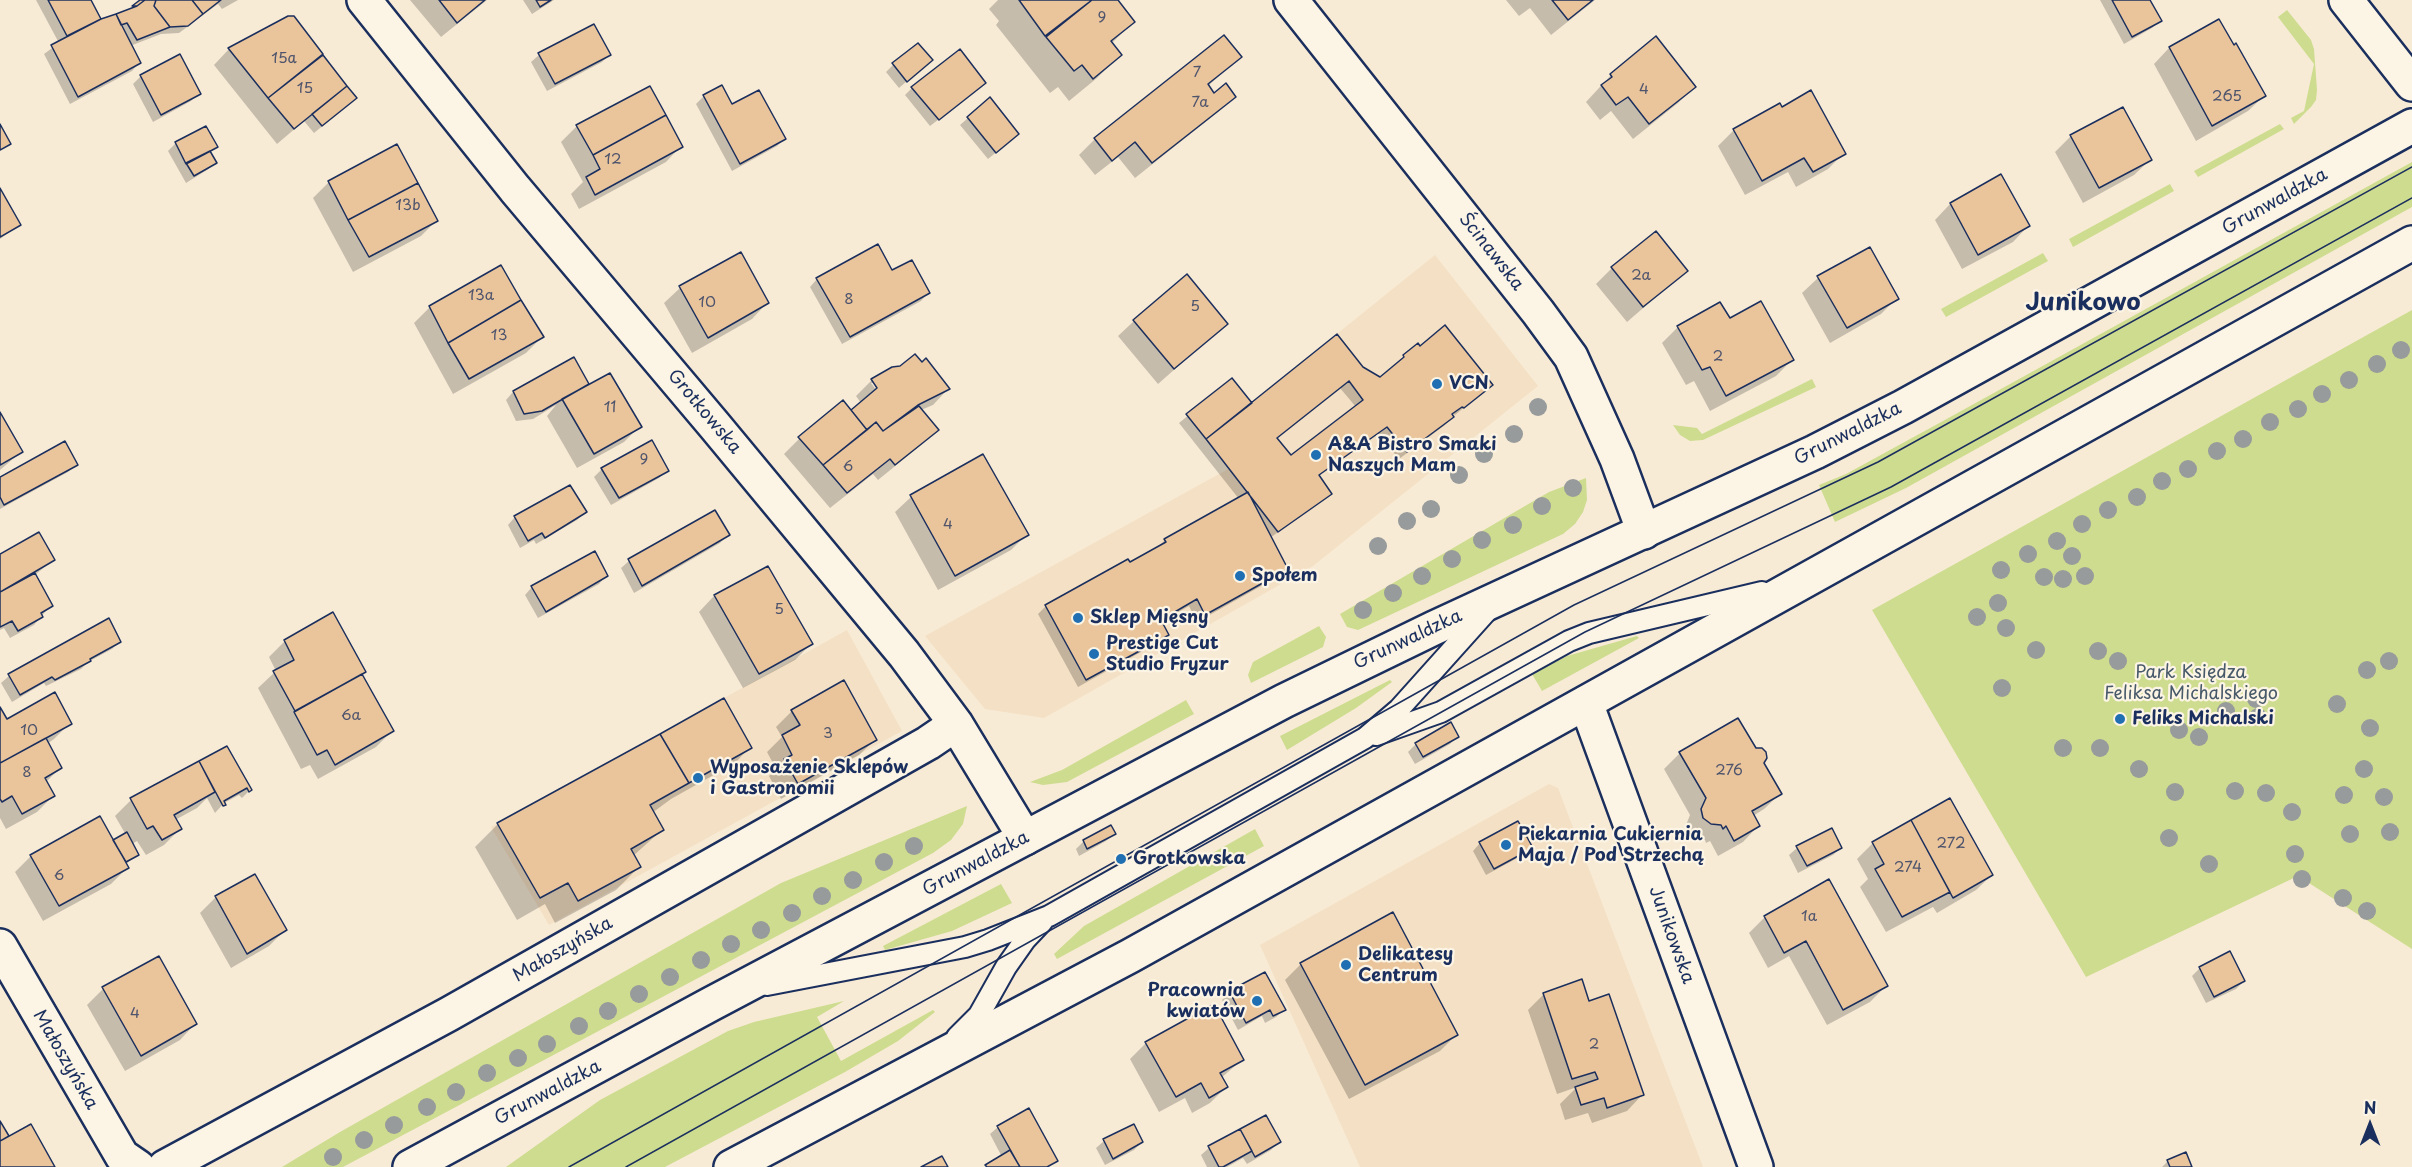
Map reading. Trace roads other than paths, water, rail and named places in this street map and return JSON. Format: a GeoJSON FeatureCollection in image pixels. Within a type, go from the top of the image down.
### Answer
{"type":"FeatureCollection","features":[{"type":"Feature","properties":{"kind":"street","name":"Grotkowska"},"geometry":{"type":"LineString","coordinates":[[364,0],[515,189],[716,426],[897,645],[956,724],[1025,838]]}},
{"type":"Feature","properties":{"kind":"street","name":"Ścinawska"},"geometry":{"type":"LineString","coordinates":[[1291,0],[1539,312],[1571,357],[1617,459],[1644,532]]}},
{"type":"Feature","properties":{"kind":"street"},"geometry":{"type":"LineString","coordinates":[[2346,0],[2412,84]]}},
{"type":"Feature","properties":{"kind":"street","name":"Grunwaldzka"},"geometry":{"type":"LineString","coordinates":[[410,1167],[711,1004],[1284,701],[1528,584],[1815,452],[1903,407],[2412,126]]}},
{"type":"Feature","properties":{"kind":"street"},"geometry":{"type":"LineString","coordinates":[[731,1167],[1130,956],[1305,856],[1586,703],[2412,243]]}},
{"type":"Feature","properties":{"kind":"street","name":"Junikowska"},"geometry":{"type":"LineString","coordinates":[[1586,703],[1756,1167]]}},
{"type":"Feature","properties":{"kind":"street","name":"Małoszyńska"},"geometry":{"type":"LineString","coordinates":[[165,1167],[449,1014],[928,743],[956,724]]}},
{"type":"Feature","properties":{"kind":"street","name":"Małoszyńska"},"geometry":{"type":"LineString","coordinates":[[0,946],[122,1156],[138,1167]]}},
{"type":"Feature","properties":{"kind":"lane"},"geometry":{"type":"LineString","coordinates":[[711,1004],[770,984],[965,947],[988,940],[1049,916],[1365,738],[1441,712],[1569,641],[1589,633],[1735,600],[1813,575]]}},
{"type":"Feature","properties":{"kind":"lane"},"geometry":{"type":"LineString","coordinates":[[1365,738],[1399,709],[1487,611],[1528,584]]}},
{"type":"Feature","properties":{"kind":"lane"},"geometry":{"type":"LineString","coordinates":[[905,1075],[943,1051],[979,1015],[1018,948],[1049,916]]}},
{"type":"Feature","properties":{"kind":"tram line"},"geometry":{"type":"LineString","coordinates":[[569,1167],[1574,605],[1878,462],[2412,167]]}},
{"type":"Feature","properties":{"kind":"tram line"},"geometry":{"type":"LineString","coordinates":[[626,1167],[1585,632],[1891,487],[2412,198]]}},
{"type":"Feature","properties":{"kind":"place","name":"VCN"},"geometry":{"type":"Point","coordinates":[1437,384]}},
{"type":"Feature","properties":{"kind":"place","name":"A&A Bistro Smaki Naszych Mam"},"geometry":{"type":"Point","coordinates":[1316,455]}},
{"type":"Feature","properties":{"kind":"place","name":"Społem"},"geometry":{"type":"Point","coordinates":[1240,576]}},
{"type":"Feature","properties":{"kind":"place","name":"Sklep Mięsny"},"geometry":{"type":"Point","coordinates":[1078,618]}},
{"type":"Feature","properties":{"kind":"place","name":"Prestige Cut Studio Fryzur"},"geometry":{"type":"Point","coordinates":[1094,654]}},
{"type":"Feature","properties":{"kind":"place","name":"Feliks Michalski"},"geometry":{"type":"Point","coordinates":[2120,719]}},
{"type":"Feature","properties":{"kind":"place","name":"Wyposażenie Sklepów i Gastronomii"},"geometry":{"type":"Point","coordinates":[698,778]}},
{"type":"Feature","properties":{"kind":"place","name":"Piekarnia Cukiernia Maja / Pod Strzechą"},"geometry":{"type":"Point","coordinates":[1506,845]}},
{"type":"Feature","properties":{"kind":"place","name":"Grotkowska"},"geometry":{"type":"Point","coordinates":[1121,859]}},
{"type":"Feature","properties":{"kind":"place","name":"Delikatesy Centrum"},"geometry":{"type":"Point","coordinates":[1346,965]}},
{"type":"Feature","properties":{"kind":"place","name":"Pracownia kwiatów"},"geometry":{"type":"Point","coordinates":[1257,1001]}},
{"type":"Feature","properties":{"kind":"district","name":"Junikowo"},"geometry":{"type":"Point","coordinates":[2083,303]}},
{"type":"Feature","properties":{"kind":"park label","name":"Park Księdza Feliksa Michalskiego"},"geometry":{"type":"Point","coordinates":[2191,683]}}]}
